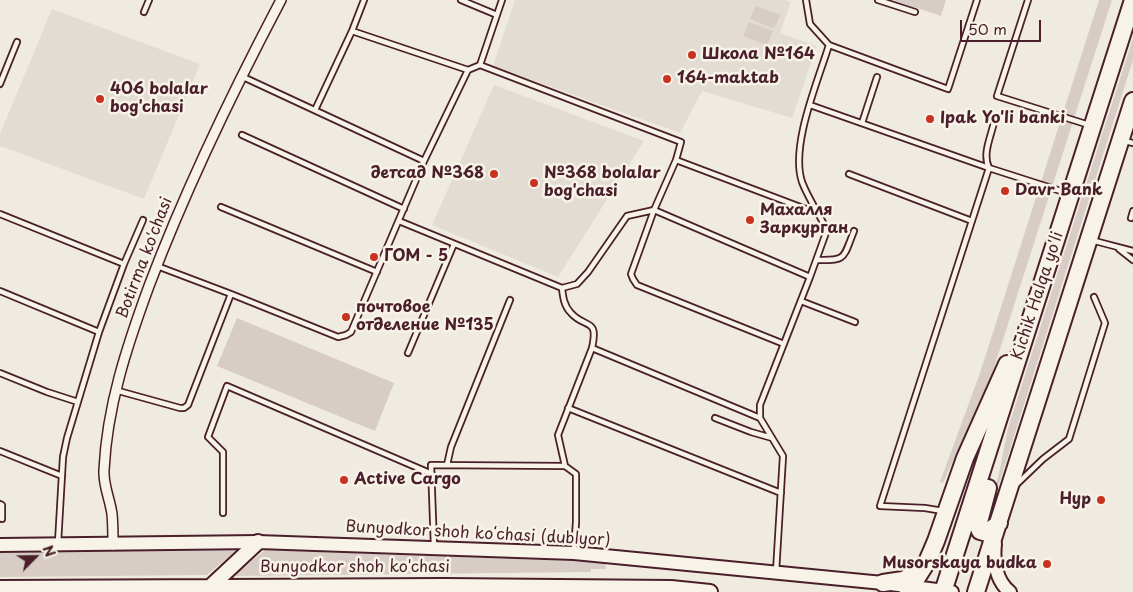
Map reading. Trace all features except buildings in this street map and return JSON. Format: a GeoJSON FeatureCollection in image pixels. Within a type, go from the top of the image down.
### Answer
{"type":"FeatureCollection","features":[{"type":"Feature","properties":{"kind":"highway","name":"Kichik Halqa yo'li"},"geometry":{"type":"LineString","coordinates":[[947,592],[999,417],[1133,0]]}},
{"type":"Feature","properties":{"kind":"highway","name":"Kichik Halqa yo'li"},"geometry":{"type":"LineString","coordinates":[[976,592],[1089,240],[1127,141],[1133,101]]}},
{"type":"Feature","properties":{"kind":"highway"},"geometry":{"type":"LineString","coordinates":[[909,589],[927,562],[965,458],[1046,272]]}},
{"type":"Feature","properties":{"kind":"highway"},"geometry":{"type":"LineString","coordinates":[[998,523],[987,533],[980,531],[978,526],[997,459],[999,417]]}},
{"type":"Feature","properties":{"kind":"highway"},"geometry":{"type":"LineString","coordinates":[[883,583],[903,580],[920,572]]}},
{"type":"Feature","properties":{"kind":"main road"},"geometry":{"type":"LineString","coordinates":[[211,586],[258,542]]}},
{"type":"Feature","properties":{"kind":"main road","name":"Bunyodkor shoh ko'chasi"},"geometry":{"type":"LineString","coordinates":[[0,588],[445,586],[671,588],[710,592]]}},
{"type":"Feature","properties":{"kind":"street","name":"Botirma ko'chasi"},"geometry":{"type":"LineString","coordinates":[[113,545],[112,514],[104,472],[115,390],[135,325],[197,170],[281,0]]}},
{"type":"Feature","properties":{"kind":"street"},"geometry":{"type":"LineString","coordinates":[[998,523],[994,548],[995,563],[1001,582],[1010,592]]}},
{"type":"Feature","properties":{"kind":"street","name":"Bunyodkor shoh koʻchasi (dublyor)"},"geometry":{"type":"LineString","coordinates":[[0,546],[258,542],[574,553],[883,583],[909,589],[947,592]]}},
{"type":"Feature","properties":{"kind":"street"},"geometry":{"type":"LineString","coordinates":[[841,579],[855,592]]}},
{"type":"Feature","properties":{"kind":"lane"},"geometry":{"type":"LineString","coordinates":[[144,12],[149,0]]}},
{"type":"Feature","properties":{"kind":"lane"},"geometry":{"type":"LineString","coordinates":[[314,110],[352,31],[364,0]]}},
{"type":"Feature","properties":{"kind":"lane"},"geometry":{"type":"LineString","coordinates":[[461,0],[497,15]]}},
{"type":"Feature","properties":{"kind":"lane"},"geometry":{"type":"LineString","coordinates":[[480,65],[502,0]]}},
{"type":"Feature","properties":{"kind":"lane"},"geometry":{"type":"LineString","coordinates":[[806,0],[810,24],[829,45],[948,89],[977,0]]}},
{"type":"Feature","properties":{"kind":"lane"},"geometry":{"type":"LineString","coordinates":[[878,0],[915,12]]}},
{"type":"Feature","properties":{"kind":"lane"},"geometry":{"type":"LineString","coordinates":[[1028,0],[997,96],[1092,126]]}},
{"type":"Feature","properties":{"kind":"lane"},"geometry":{"type":"LineString","coordinates":[[352,31],[468,70],[480,65],[681,142],[676,160],[654,210],[631,274],[632,279],[638,284],[784,344]]}},
{"type":"Feature","properties":{"kind":"lane"},"geometry":{"type":"LineString","coordinates":[[0,84],[17,42]]}},
{"type":"Feature","properties":{"kind":"lane"},"geometry":{"type":"LineString","coordinates":[[776,572],[783,456],[760,418],[760,405],[827,230],[802,182],[798,154],[810,105],[829,45]]}},
{"type":"Feature","properties":{"kind":"lane"},"geometry":{"type":"LineString","coordinates":[[157,266],[338,337],[346,336],[351,332],[424,161],[468,70]]}},
{"type":"Feature","properties":{"kind":"lane"},"geometry":{"type":"LineString","coordinates":[[242,76],[424,161]]}},
{"type":"Feature","properties":{"kind":"lane"},"geometry":{"type":"LineString","coordinates":[[862,123],[877,77]]}},
{"type":"Feature","properties":{"kind":"lane"},"geometry":{"type":"LineString","coordinates":[[810,105],[989,168],[1071,194]]}},
{"type":"Feature","properties":{"kind":"lane"},"geometry":{"type":"LineString","coordinates":[[946,512],[925,508],[880,506],[989,168],[986,156],[994,122]]}},
{"type":"Feature","properties":{"kind":"lane"},"geometry":{"type":"LineString","coordinates":[[242,135],[404,209]]}},
{"type":"Feature","properties":{"kind":"lane"},"geometry":{"type":"LineString","coordinates":[[676,160],[819,214]]}},
{"type":"Feature","properties":{"kind":"lane"},"geometry":{"type":"LineString","coordinates":[[849,174],[972,221]]}},
{"type":"Feature","properties":{"kind":"lane"},"geometry":{"type":"LineString","coordinates":[[221,207],[377,272]]}},
{"type":"Feature","properties":{"kind":"lane"},"geometry":{"type":"LineString","coordinates":[[399,221],[562,288],[577,284],[588,272],[627,216],[654,210],[810,277]]}},
{"type":"Feature","properties":{"kind":"lane"},"geometry":{"type":"LineString","coordinates":[[1131,218],[1133,211]]}},
{"type":"Feature","properties":{"kind":"lane"},"geometry":{"type":"LineString","coordinates":[[0,214],[124,264]]}},
{"type":"Feature","properties":{"kind":"lane"},"geometry":{"type":"LineString","coordinates":[[58,545],[63,457],[99,332],[142,220]]}},
{"type":"Feature","properties":{"kind":"lane"},"geometry":{"type":"LineString","coordinates":[[817,260],[836,261],[841,259],[854,231]]}},
{"type":"Feature","properties":{"kind":"lane"},"geometry":{"type":"LineString","coordinates":[[1089,240],[1133,251]]}},
{"type":"Feature","properties":{"kind":"lane"},"geometry":{"type":"LineString","coordinates":[[408,353],[454,244]]}},
{"type":"Feature","properties":{"kind":"lane"},"geometry":{"type":"LineString","coordinates":[[1117,247],[1133,260]]}},
{"type":"Feature","properties":{"kind":"lane"},"geometry":{"type":"LineString","coordinates":[[562,288],[564,302],[571,314],[592,326],[595,335],[592,348],[558,435],[565,466]]}},
{"type":"Feature","properties":{"kind":"lane"},"geometry":{"type":"LineString","coordinates":[[0,291],[99,332]]}},
{"type":"Feature","properties":{"kind":"lane"},"geometry":{"type":"LineString","coordinates":[[115,390],[180,408],[188,405],[231,294]]}},
{"type":"Feature","properties":{"kind":"lane"},"geometry":{"type":"LineString","coordinates":[[1008,492],[1042,459],[1069,439],[1105,324],[1094,297]]}},
{"type":"Feature","properties":{"kind":"lane"},"geometry":{"type":"LineString","coordinates":[[447,465],[451,447],[510,300]]}},
{"type":"Feature","properties":{"kind":"lane"},"geometry":{"type":"LineString","coordinates":[[801,301],[855,322]]}},
{"type":"Feature","properties":{"kind":"lane"},"geometry":{"type":"LineString","coordinates":[[592,348],[760,418]]}},
{"type":"Feature","properties":{"kind":"lane"},"geometry":{"type":"LineString","coordinates":[[0,373],[78,402]]}},
{"type":"Feature","properties":{"kind":"lane"},"geometry":{"type":"LineString","coordinates":[[222,513],[223,452],[208,437],[227,386],[432,474]]}},
{"type":"Feature","properties":{"kind":"lane"},"geometry":{"type":"LineString","coordinates":[[568,408],[781,493]]}},
{"type":"Feature","properties":{"kind":"lane"},"geometry":{"type":"LineString","coordinates":[[715,418],[772,438]]}},
{"type":"Feature","properties":{"kind":"lane"},"geometry":{"type":"LineString","coordinates":[[0,451],[62,476]]}},
{"type":"Feature","properties":{"kind":"lane"},"geometry":{"type":"LineString","coordinates":[[434,547],[431,465],[565,466],[576,474],[574,553]]}},
{"type":"Feature","properties":{"kind":"lane"},"geometry":{"type":"LineString","coordinates":[[0,504],[2,504],[2,520]]}},
{"type":"Feature","properties":{"kind":"shaded area","name":"164-maktab"},"geometry":{"type":"Polygon","coordinates":[[[515,0],[785,0],[791,2],[780,33],[817,46],[792,118],[702,91],[680,133],[493,66],[515,0]]]}},
{"type":"Feature","properties":{"kind":"shaded area"},"geometry":{"type":"Polygon","coordinates":[[[893,0],[946,0],[941,16],[893,0]]]}},
{"type":"Feature","properties":{"kind":"shaded area"},"geometry":{"type":"Polygon","coordinates":[[[1099,0],[1112,0],[992,374],[943,483],[940,482],[980,373],[1099,0]]]}},
{"type":"Feature","properties":{"kind":"shaded area"},"geometry":{"type":"Polygon","coordinates":[[[756,6],[780,15],[774,29],[750,19],[756,6]]]}},
{"type":"Feature","properties":{"kind":"shaded area","name":"406 bolalar bog'chasi"},"geometry":{"type":"Polygon","coordinates":[[[52,9],[200,64],[144,199],[0,146],[0,134],[52,9]]]}},
{"type":"Feature","properties":{"kind":"shaded area"},"geometry":{"type":"Polygon","coordinates":[[[749,22],[773,31],[767,45],[743,36],[749,22]]]}},
{"type":"Feature","properties":{"kind":"shaded area"},"geometry":{"type":"Polygon","coordinates":[[[1133,38],[1133,60],[986,525],[983,523],[999,474],[1008,428],[1133,38]]]}},
{"type":"Feature","properties":{"kind":"shaded area","name":"№368 bolalar bog'chasi"},"geometry":{"type":"Polygon","coordinates":[[[494,85],[644,141],[558,277],[432,225],[494,85]]]}},
{"type":"Feature","properties":{"kind":"shaded area"},"geometry":{"type":"Polygon","coordinates":[[[237,318],[394,383],[375,431],[217,366],[237,318]]]}},
{"type":"Feature","properties":{"kind":"shaded area"},"geometry":{"type":"Polygon","coordinates":[[[240,547],[207,575],[0,577],[0,553],[240,547]]]}},
{"type":"Feature","properties":{"kind":"shaded area"},"geometry":{"type":"Polygon","coordinates":[[[265,550],[605,562],[606,569],[591,569],[591,572],[233,576],[265,550]]]}},
{"type":"Feature","properties":{"kind":"place","name":"Школа №164"},"geometry":{"type":"Point","coordinates":[692,55]}},
{"type":"Feature","properties":{"kind":"place","name":"164-maktab"},"geometry":{"type":"Point","coordinates":[667,79]}},
{"type":"Feature","properties":{"kind":"place","name":"406 bolalar bog'chasi"},"geometry":{"type":"Point","coordinates":[100,99]}},
{"type":"Feature","properties":{"kind":"place","name":"Ipak Yo'li banki"},"geometry":{"type":"Point","coordinates":[930,119]}},
{"type":"Feature","properties":{"kind":"place","name":"детсад №368"},"geometry":{"type":"Point","coordinates":[494,174]}},
{"type":"Feature","properties":{"kind":"place","name":"№368 bolalar bog'chasi"},"geometry":{"type":"Point","coordinates":[534,183]}},
{"type":"Feature","properties":{"kind":"place","name":"Davr Bank"},"geometry":{"type":"Point","coordinates":[1005,191]}},
{"type":"Feature","properties":{"kind":"place","name":"Махалля Заркурган"},"geometry":{"type":"Point","coordinates":[750,220]}},
{"type":"Feature","properties":{"kind":"place","name":"ГОМ - 5"},"geometry":{"type":"Point","coordinates":[374,257]}},
{"type":"Feature","properties":{"kind":"place","name":"почтовое отделение №135"},"geometry":{"type":"Point","coordinates":[346,317]}},
{"type":"Feature","properties":{"kind":"place","name":"Active Cargo"},"geometry":{"type":"Point","coordinates":[344,480]}},
{"type":"Feature","properties":{"kind":"place","name":"Нур"},"geometry":{"type":"Point","coordinates":[1101,500]}},
{"type":"Feature","properties":{"kind":"place","name":"Musorskaya budka"},"geometry":{"type":"Point","coordinates":[1047,564]}}]}
